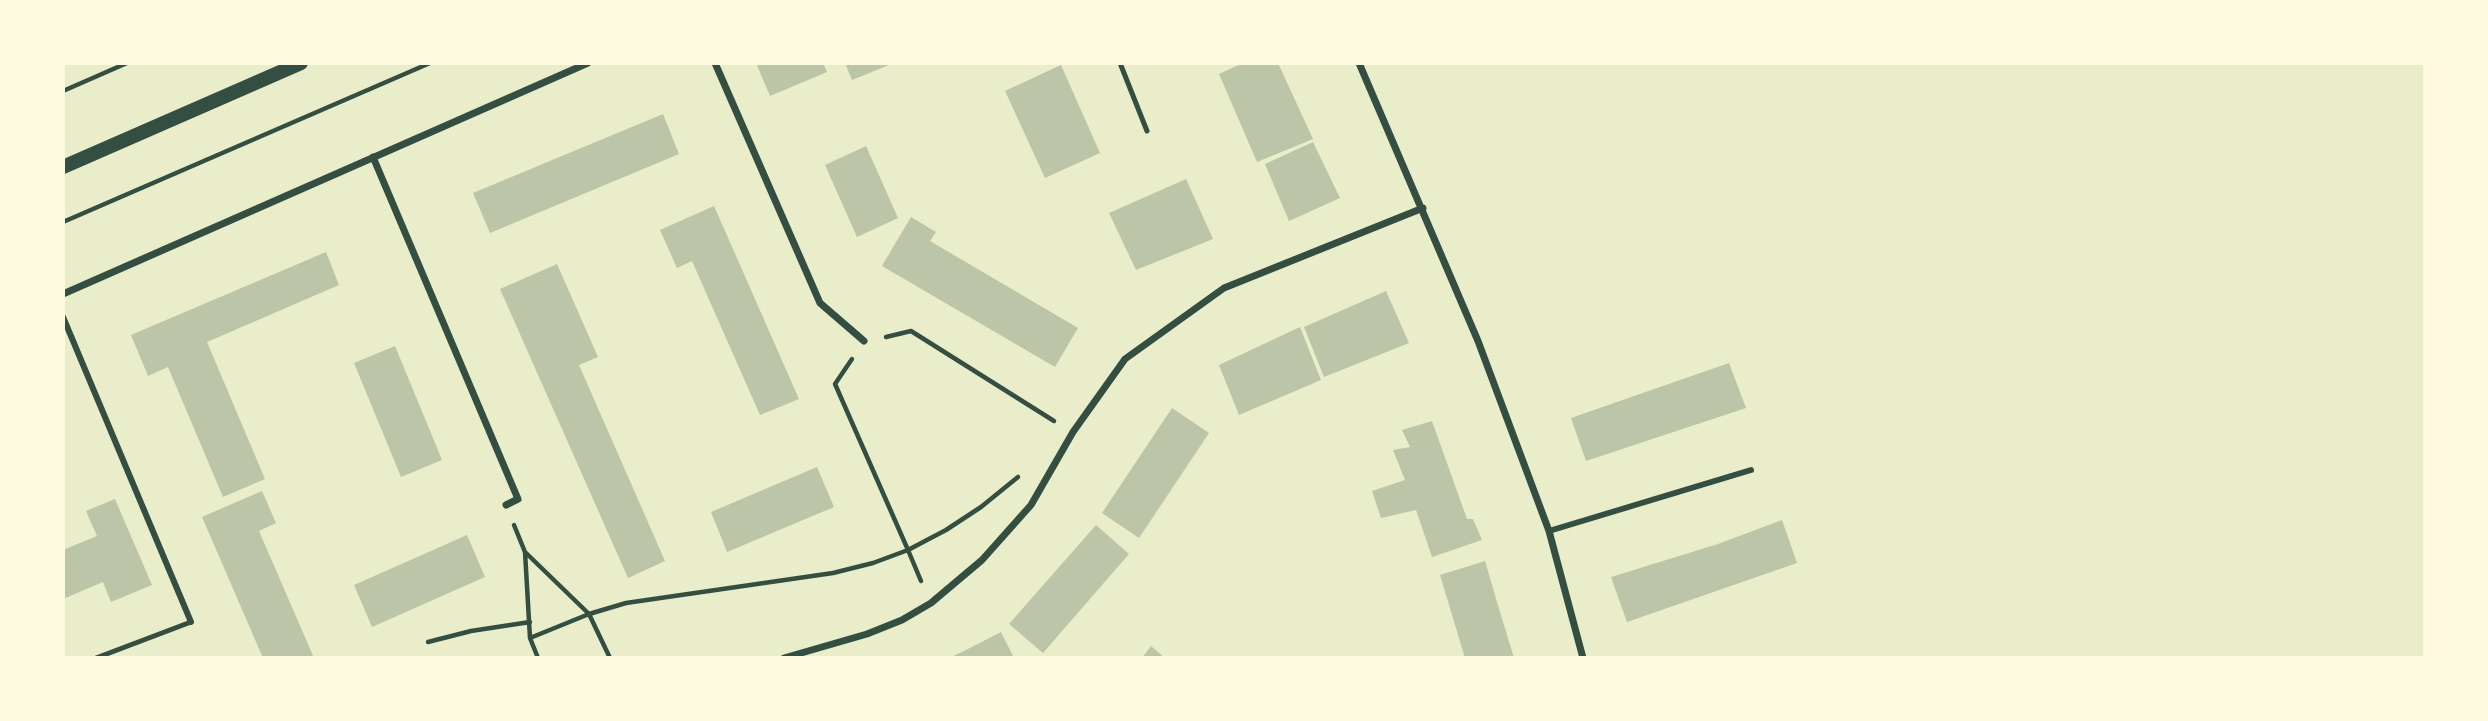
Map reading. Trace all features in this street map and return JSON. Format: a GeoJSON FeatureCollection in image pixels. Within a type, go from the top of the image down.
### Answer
{"type":"FeatureCollection","features":[{"type":"Feature","properties":{"kind":"main road"},"geometry":{"type":"LineString","coordinates":[[63,167],[301,63]]}},
{"type":"Feature","properties":{"kind":"street"},"geometry":{"type":"LineString","coordinates":[[63,294],[588,63]]}},
{"type":"Feature","properties":{"kind":"street"},"geometry":{"type":"LineString","coordinates":[[716,63],[820,303],[864,341]]}},
{"type":"Feature","properties":{"kind":"street"},"geometry":{"type":"LineString","coordinates":[[1359,63],[1478,341],[1549,531],[1583,658]]}},
{"type":"Feature","properties":{"kind":"street"},"geometry":{"type":"LineString","coordinates":[[373,156],[518,499],[506,505]]}},
{"type":"Feature","properties":{"kind":"street"},"geometry":{"type":"LineString","coordinates":[[784,658],[867,634],[902,620],[931,603],[982,560],[1031,505],[1073,432],[1125,359],[1224,288],[1423,208]]}},
{"type":"Feature","properties":{"kind":"street"},"geometry":{"type":"LineString","coordinates":[[63,317],[191,622]]}},
{"type":"Feature","properties":{"kind":"street"},"geometry":{"type":"LineString","coordinates":[[1549,531],[1751,470]]}},
{"type":"Feature","properties":{"kind":"lane"},"geometry":{"type":"LineString","coordinates":[[1120,63],[1147,131]]}},
{"type":"Feature","properties":{"kind":"lane"},"geometry":{"type":"LineString","coordinates":[[96,658],[191,622]]}},
{"type":"Feature","properties":{"kind":"path"},"geometry":{"type":"LineString","coordinates":[[63,91],[127,63]]}},
{"type":"Feature","properties":{"kind":"path"},"geometry":{"type":"LineString","coordinates":[[63,222],[430,63]]}},
{"type":"Feature","properties":{"kind":"path"},"geometry":{"type":"LineString","coordinates":[[931,603],[835,384],[864,341],[911,331],[1073,432]]}},
{"type":"Feature","properties":{"kind":"path"},"geometry":{"type":"LineString","coordinates":[[530,638],[589,614],[626,603],[833,573],[873,563],[908,550],[946,530],[981,507],[1021,474],[1040,486]]}},
{"type":"Feature","properties":{"kind":"path"},"geometry":{"type":"LineString","coordinates":[[506,505],[525,552],[530,638],[538,658]]}},
{"type":"Feature","properties":{"kind":"path"},"geometry":{"type":"LineString","coordinates":[[525,552],[589,614],[610,658]]}},
{"type":"Feature","properties":{"kind":"path"},"geometry":{"type":"LineString","coordinates":[[428,642],[471,631],[530,622]]}},
{"type":"Feature","properties":{"kind":"building"},"geometry":{"type":"Polygon","coordinates":[[[756,63],[823,63],[827,72],[770,96],[756,63]]]}},
{"type":"Feature","properties":{"kind":"building"},"geometry":{"type":"Polygon","coordinates":[[[845,63],[894,63],[852,80],[845,63]]]}},
{"type":"Feature","properties":{"kind":"building"},"geometry":{"type":"Polygon","coordinates":[[[1243,63],[1278,63],[1313,139],[1257,162],[1219,74],[1243,63]]]}},
{"type":"Feature","properties":{"kind":"building"},"geometry":{"type":"Polygon","coordinates":[[[1061,65],[1100,153],[1045,178],[1005,91],[1061,65]]]}},
{"type":"Feature","properties":{"kind":"building"},"geometry":{"type":"Polygon","coordinates":[[[663,114],[679,154],[490,233],[473,193],[663,114]]]}},
{"type":"Feature","properties":{"kind":"building"},"geometry":{"type":"Polygon","coordinates":[[[1313,142],[1340,198],[1289,221],[1265,164],[1313,142]]]}},
{"type":"Feature","properties":{"kind":"building"},"geometry":{"type":"Polygon","coordinates":[[[866,146],[898,218],[857,237],[825,165],[866,146]]]}},
{"type":"Feature","properties":{"kind":"building"},"geometry":{"type":"Polygon","coordinates":[[[1186,179],[1213,239],[1136,270],[1109,213],[1186,179]]]}},
{"type":"Feature","properties":{"kind":"building"},"geometry":{"type":"Polygon","coordinates":[[[714,206],[799,399],[760,415],[692,261],[677,268],[660,230],[714,206]]]}},
{"type":"Feature","properties":{"kind":"building"},"geometry":{"type":"Polygon","coordinates":[[[911,217],[936,232],[930,241],[1078,328],[1055,367],[882,266],[911,217]]]}},
{"type":"Feature","properties":{"kind":"building"},"geometry":{"type":"Polygon","coordinates":[[[326,252],[339,285],[207,342],[265,479],[223,497],[168,367],[148,376],[131,335],[326,252]]]}},
{"type":"Feature","properties":{"kind":"building"},"geometry":{"type":"Polygon","coordinates":[[[557,264],[598,357],[579,365],[665,561],[628,578],[500,289],[557,264]]]}},
{"type":"Feature","properties":{"kind":"building"},"geometry":{"type":"Polygon","coordinates":[[[1386,291],[1409,343],[1324,377],[1304,327],[1386,291]]]}},
{"type":"Feature","properties":{"kind":"building"},"geometry":{"type":"Polygon","coordinates":[[[1300,327],[1321,380],[1239,415],[1219,365],[1300,327]]]}},
{"type":"Feature","properties":{"kind":"building"},"geometry":{"type":"Polygon","coordinates":[[[395,346],[442,460],[401,477],[354,363],[395,346]]]}},
{"type":"Feature","properties":{"kind":"building"},"geometry":{"type":"Polygon","coordinates":[[[1729,363],[1746,408],[1586,461],[1571,418],[1729,363]]]}},
{"type":"Feature","properties":{"kind":"building"},"geometry":{"type":"Polygon","coordinates":[[[1172,408],[1209,433],[1139,538],[1102,513],[1172,408]]]}},
{"type":"Feature","properties":{"kind":"building"},"geometry":{"type":"Polygon","coordinates":[[[1432,421],[1467,519],[1473,519],[1482,540],[1432,557],[1416,510],[1381,518],[1372,491],[1405,480],[1393,450],[1410,447],[1402,430],[1432,421]]]}},
{"type":"Feature","properties":{"kind":"building"},"geometry":{"type":"Polygon","coordinates":[[[817,467],[834,507],[727,552],[711,512],[817,467]]]}},
{"type":"Feature","properties":{"kind":"building"},"geometry":{"type":"Polygon","coordinates":[[[262,491],[276,523],[259,531],[314,658],[263,658],[202,517],[262,491]]]}},
{"type":"Feature","properties":{"kind":"building"},"geometry":{"type":"Polygon","coordinates":[[[115,499],[152,585],[111,602],[103,582],[63,599],[63,550],[97,536],[86,511],[115,499]]]}},
{"type":"Feature","properties":{"kind":"building"},"geometry":{"type":"Polygon","coordinates":[[[1782,520],[1797,563],[1627,622],[1611,577],[1718,544],[1782,520]]]}},
{"type":"Feature","properties":{"kind":"building"},"geometry":{"type":"Polygon","coordinates":[[[1096,525],[1129,554],[1043,653],[1009,624],[1096,525]]]}},
{"type":"Feature","properties":{"kind":"building"},"geometry":{"type":"Polygon","coordinates":[[[467,535],[485,577],[372,627],[354,585],[467,535]]]}},
{"type":"Feature","properties":{"kind":"building"},"geometry":{"type":"Polygon","coordinates":[[[1485,561],[1514,658],[1465,658],[1440,575],[1485,561]]]}},
{"type":"Feature","properties":{"kind":"building"},"geometry":{"type":"Polygon","coordinates":[[[1001,632],[1014,658],[949,658],[962,652],[1001,632]]]}},
{"type":"Feature","properties":{"kind":"building"},"geometry":{"type":"Polygon","coordinates":[[[1151,646],[1165,658],[1142,658],[1151,646]]]}}]}
